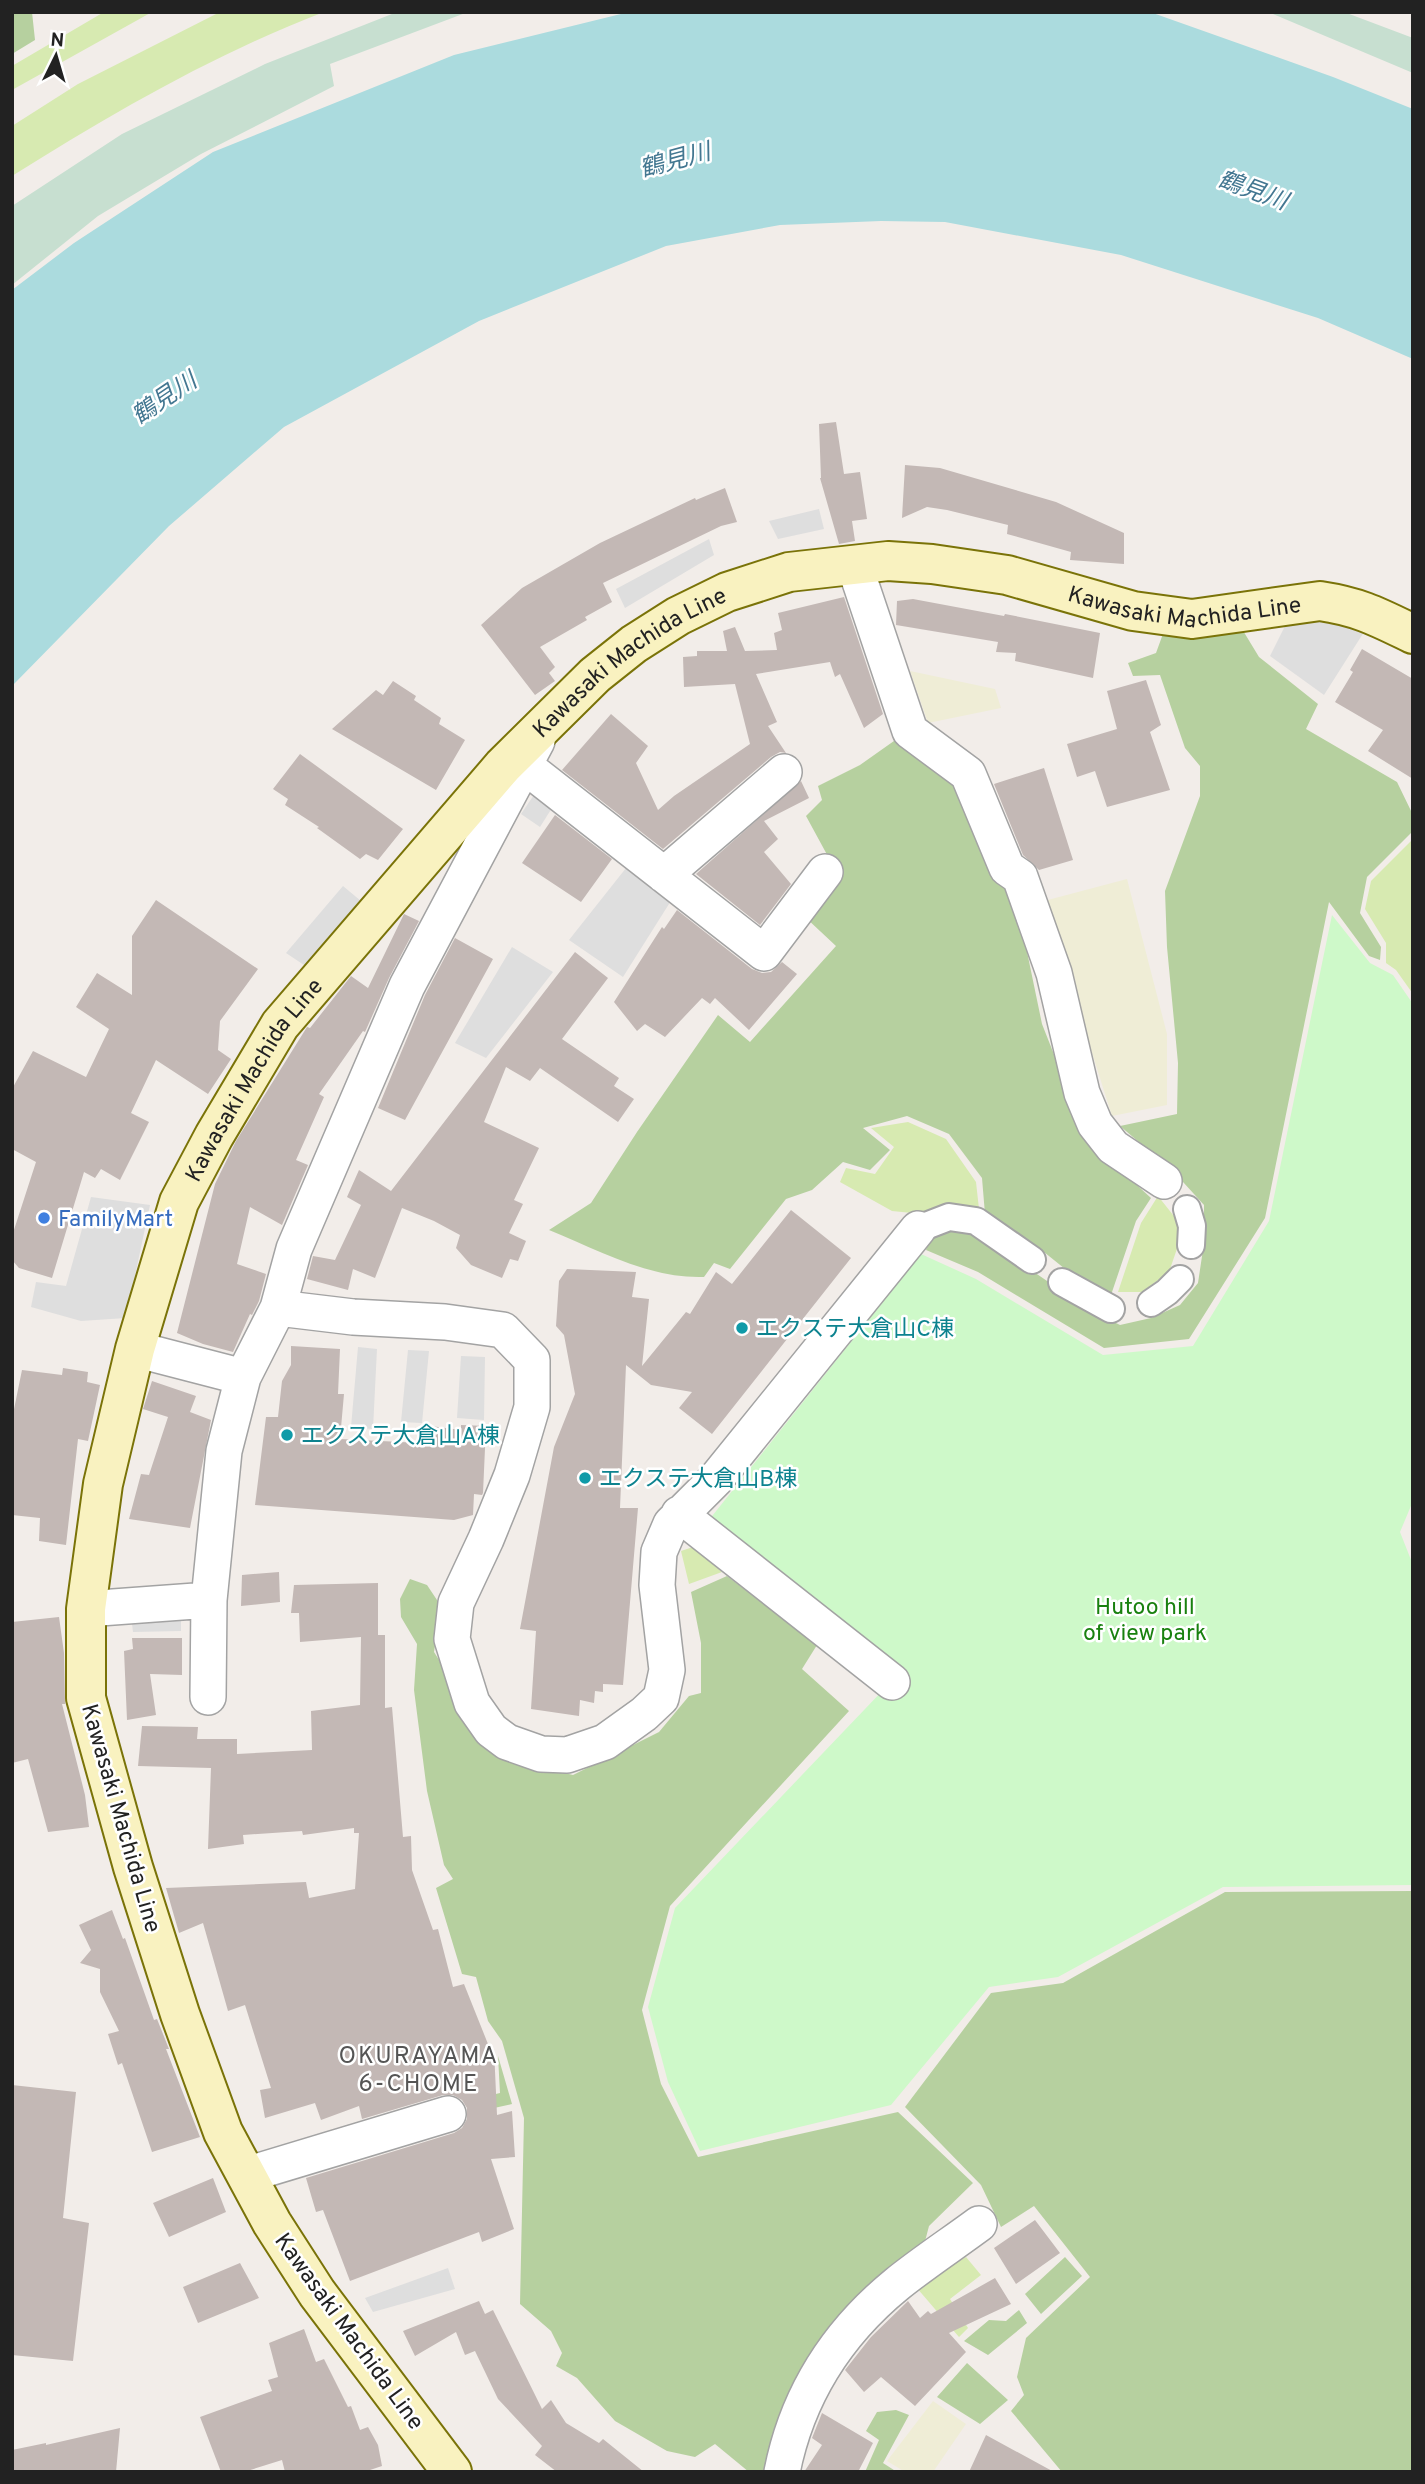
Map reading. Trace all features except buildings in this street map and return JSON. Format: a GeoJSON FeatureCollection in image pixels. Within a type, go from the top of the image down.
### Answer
{"type":"FeatureCollection","features":[{"type":"Feature","properties":{"kind":"main road","name":"Kawasaki Machida Line"},"geometry":{"type":"LineString","coordinates":[[452,2472],[317,2293],[272,2223],[223,2132],[180,2014],[133,1867],[86,1698],[86,1609],[103,1484],[135,1349],[179,1202],[214,1136],[280,1025],[518,761],[547,722],[595,676],[634,644],[678,616],[727,592],[789,572],[888,561],[932,564],[1007,575],[1133,611],[1192,619],[1320,601],[1363,609],[1413,634]]}},
{"type":"Feature","properties":{"kind":"street"},"geometry":{"type":"LineString","coordinates":[[853,564],[910,731],[968,774],[1007,868],[1020,877],[1055,973],[1082,1093],[1095,1124],[1113,1147],[1164,1181]]}},
{"type":"Feature","properties":{"kind":"street"},"geometry":{"type":"LineString","coordinates":[[208,1697],[209,1600],[224,1451],[243,1377],[278,1308],[294,1249],[407,986],[518,761],[764,953],[825,872]]}},
{"type":"Feature","properties":{"kind":"street"},"geometry":{"type":"LineString","coordinates":[[664,874],[784,772]]}},
{"type":"Feature","properties":{"kind":"street"},"geometry":{"type":"LineString","coordinates":[[1187,1209],[1192,1226],[1191,1245]]}},
{"type":"Feature","properties":{"kind":"street"},"geometry":{"type":"LineString","coordinates":[[278,1308],[353,1317],[445,1322],[503,1330],[532,1360],[532,1407],[512,1475],[456,1602],[452,1639],[472,1703],[491,1730],[507,1742],[541,1754],[567,1755],[606,1742],[661,1698],[667,1670],[657,1586],[659,1552],[671,1524],[715,1480],[918,1229],[949,1217],[976,1221],[1031,1260]]}},
{"type":"Feature","properties":{"kind":"street"},"geometry":{"type":"LineString","coordinates":[[1151,1303],[1180,1279]]}},
{"type":"Feature","properties":{"kind":"street"},"geometry":{"type":"LineString","coordinates":[[1062,1282],[1111,1309]]}},
{"type":"Feature","properties":{"kind":"street"},"geometry":{"type":"LineString","coordinates":[[135,1349],[243,1377]]}},
{"type":"Feature","properties":{"kind":"street"},"geometry":{"type":"LineString","coordinates":[[679,1514],[892,1682]]}},
{"type":"Feature","properties":{"kind":"street"},"geometry":{"type":"LineString","coordinates":[[86,1609],[209,1600]]}},
{"type":"Feature","properties":{"kind":"street"},"geometry":{"type":"LineString","coordinates":[[246,2175],[449,2115]]}},
{"type":"Feature","properties":{"kind":"street"},"geometry":{"type":"LineString","coordinates":[[782,2472],[788,2441],[812,2383],[833,2351],[895,2285],[979,2224]]}},
{"type":"Feature","properties":{"kind":"shaded area"},"geometry":{"type":"Polygon","coordinates":[[[819,509],[824,529],[778,539],[769,521],[819,509]]]}},
{"type":"Feature","properties":{"kind":"shaded area"},"geometry":{"type":"Polygon","coordinates":[[[709,539],[714,555],[625,608],[616,589],[709,539]]]}},
{"type":"Feature","properties":{"kind":"shaded area"},"geometry":{"type":"Polygon","coordinates":[[[1336,617],[1364,632],[1324,695],[1270,656],[1288,620],[1336,617]]]}},
{"type":"Feature","properties":{"kind":"shaded area"},"geometry":{"type":"Polygon","coordinates":[[[910,671],[995,689],[1001,708],[928,723],[910,671]]]}},
{"type":"Feature","properties":{"kind":"shaded area"},"geometry":{"type":"Polygon","coordinates":[[[540,786],[557,800],[540,827],[521,814],[540,786]]]}},
{"type":"Feature","properties":{"kind":"shaded area"},"geometry":{"type":"Polygon","coordinates":[[[630,863],[674,896],[623,977],[569,940],[630,863]]]}},
{"type":"Feature","properties":{"kind":"shaded area"},"geometry":{"type":"Polygon","coordinates":[[[1127,879],[1167,1034],[1167,1105],[1112,1116],[1044,901],[1127,879]]]}},
{"type":"Feature","properties":{"kind":"shaded area"},"geometry":{"type":"Polygon","coordinates":[[[343,886],[361,901],[307,967],[286,953],[343,886]]]}},
{"type":"Feature","properties":{"kind":"shaded area"},"geometry":{"type":"Polygon","coordinates":[[[512,947],[553,972],[486,1058],[455,1043],[512,947]]]}},
{"type":"Feature","properties":{"kind":"shaded area"},"geometry":{"type":"Polygon","coordinates":[[[91,1197],[150,1205],[126,1318],[81,1321],[31,1307],[36,1282],[66,1286],[91,1197]]]}},
{"type":"Feature","properties":{"kind":"shaded area"},"geometry":{"type":"Polygon","coordinates":[[[358,1347],[377,1349],[373,1429],[351,1427],[358,1347]]]}},
{"type":"Feature","properties":{"kind":"shaded area"},"geometry":{"type":"Polygon","coordinates":[[[408,1350],[429,1351],[422,1423],[401,1422],[408,1350]]]}},
{"type":"Feature","properties":{"kind":"shaded area"},"geometry":{"type":"Polygon","coordinates":[[[461,1356],[485,1357],[484,1420],[457,1418],[461,1356]]]}},
{"type":"Feature","properties":{"kind":"shaded area"},"geometry":{"type":"Polygon","coordinates":[[[181,1612],[181,1631],[133,1632],[131,1615],[181,1612]]]}},
{"type":"Feature","properties":{"kind":"shaded area"},"geometry":{"type":"Polygon","coordinates":[[[448,2268],[455,2289],[373,2312],[365,2298],[448,2268]]]}},
{"type":"Feature","properties":{"kind":"shaded area"},"geometry":{"type":"Polygon","coordinates":[[[933,2401],[966,2424],[933,2472],[905,2472],[887,2461],[933,2401]]]}},
{"type":"Feature","properties":{"kind":"green space"},"geometry":{"type":"Polygon","coordinates":[[[12,12],[32,12],[35,40],[12,54],[12,12]]]}},
{"type":"Feature","properties":{"kind":"green space"},"geometry":{"type":"Polygon","coordinates":[[[104,12],[152,12],[12,90],[12,66],[104,12]]]}},
{"type":"Feature","properties":{"kind":"green space"},"geometry":{"type":"Polygon","coordinates":[[[220,12],[324,12],[243,47],[164,86],[12,176],[12,126],[78,84],[220,12]]]}},
{"type":"Feature","properties":{"kind":"green space"},"geometry":{"type":"Polygon","coordinates":[[[397,12],[468,12],[330,64],[334,86],[201,154],[98,216],[12,285],[12,206],[122,134],[265,64],[397,12]]]}},
{"type":"Feature","properties":{"kind":"green space"},"geometry":{"type":"Polygon","coordinates":[[[1268,12],[1344,12],[1413,38],[1413,73],[1268,12]]]}},
{"type":"Feature","properties":{"kind":"green space"},"geometry":{"type":"Polygon","coordinates":[[[1242,629],[1259,657],[1318,704],[1306,729],[1397,782],[1413,815],[1413,831],[1367,877],[1360,913],[1381,947],[1380,960],[1369,956],[1329,902],[1265,1218],[1189,1339],[1104,1348],[978,1272],[926,1250],[932,1231],[951,1224],[974,1231],[1088,1309],[1120,1325],[1151,1318],[1180,1305],[1198,1283],[1204,1243],[1204,1205],[1173,1171],[1120,1126],[1177,1114],[1178,1063],[1167,947],[1165,891],[1200,796],[1200,766],[1185,748],[1160,675],[1133,676],[1128,663],[1156,653],[1164,631],[1242,629]]]}},
{"type":"Feature","properties":{"kind":"green space"},"geometry":{"type":"Polygon","coordinates":[[[901,736],[959,784],[1014,889],[1042,1024],[1079,1118],[1127,1176],[1151,1198],[1136,1221],[1111,1295],[1085,1285],[1039,1248],[985,1214],[982,1178],[949,1134],[907,1116],[863,1128],[890,1150],[870,1170],[843,1162],[812,1190],[786,1199],[730,1269],[714,1263],[704,1277],[664,1273],[625,1262],[549,1230],[591,1203],[718,1015],[750,1042],[836,946],[805,917],[837,873],[806,816],[822,800],[818,786],[860,765],[901,736]]]}},
{"type":"Feature","properties":{"kind":"green space"},"geometry":{"type":"Polygon","coordinates":[[[1413,839],[1413,994],[1396,970],[1386,963],[1386,943],[1365,909],[1371,881],[1413,839]]]}},
{"type":"Feature","properties":{"kind":"green space","name":"Hutoo hill of view park"},"geometry":{"type":"Polygon","coordinates":[[[1332,915],[1370,963],[1393,975],[1413,1004],[1413,1501],[1400,1532],[1413,1565],[1413,1885],[1223,1887],[1058,1977],[989,1987],[891,2105],[700,2151],[668,2082],[648,2007],[675,1908],[886,1687],[693,1540],[921,1254],[976,1279],[1103,1355],[1193,1346],[1269,1221],[1332,915]]]}},
{"type":"Feature","properties":{"kind":"green space"},"geometry":{"type":"Polygon","coordinates":[[[908,1122],[946,1139],[976,1182],[979,1209],[922,1214],[892,1211],[840,1182],[846,1168],[875,1174],[894,1147],[871,1128],[908,1122]]]}},
{"type":"Feature","properties":{"kind":"green space"},"geometry":{"type":"Polygon","coordinates":[[[1158,1196],[1177,1220],[1179,1243],[1169,1272],[1142,1292],[1118,1292],[1141,1223],[1158,1196]]]}},
{"type":"Feature","properties":{"kind":"green space"},"geometry":{"type":"Polygon","coordinates":[[[693,1547],[722,1572],[689,1584],[681,1551],[693,1547]]]}},
{"type":"Feature","properties":{"kind":"green space"},"geometry":{"type":"Polygon","coordinates":[[[727,1576],[817,1645],[802,1669],[849,1711],[670,1906],[642,2010],[661,2084],[698,2157],[898,2112],[973,2183],[929,2226],[923,2249],[797,2383],[763,2472],[749,2472],[715,2444],[695,2457],[667,2451],[615,2421],[577,2378],[556,2366],[562,2353],[551,2331],[520,2304],[524,2118],[502,2041],[488,2021],[476,1977],[462,1974],[436,1888],[453,1879],[444,1865],[427,1791],[414,1690],[417,1644],[401,1617],[400,1599],[410,1579],[427,1585],[441,1606],[434,1652],[450,1677],[476,1740],[516,1761],[573,1775],[659,1732],[689,1696],[701,1693],[701,1643],[691,1592],[727,1576]]]}},
{"type":"Feature","properties":{"kind":"green space"},"geometry":{"type":"Polygon","coordinates":[[[1413,1891],[1413,2472],[1062,2472],[1011,2411],[1024,2395],[1017,2377],[1026,2338],[1090,2277],[1034,2206],[1001,2227],[981,2185],[905,2107],[991,1993],[1063,1983],[1225,1892],[1413,1891]]]}},
{"type":"Feature","properties":{"kind":"green space"},"geometry":{"type":"Polygon","coordinates":[[[498,2056],[512,2104],[485,2110],[483,2097],[500,2093],[498,2056]]]}},
{"type":"Feature","properties":{"kind":"green space"},"geometry":{"type":"Polygon","coordinates":[[[966,2257],[981,2275],[950,2299],[968,2328],[959,2337],[916,2287],[966,2257]]]}},
{"type":"Feature","properties":{"kind":"green space"},"geometry":{"type":"Polygon","coordinates":[[[1065,2257],[1082,2276],[1041,2314],[1025,2294],[1065,2257]]]}},
{"type":"Feature","properties":{"kind":"green space"},"geometry":{"type":"Polygon","coordinates":[[[1019,2310],[1027,2323],[988,2355],[964,2341],[989,2320],[1006,2321],[1019,2310]]]}},
{"type":"Feature","properties":{"kind":"green space"},"geometry":{"type":"Polygon","coordinates":[[[967,2363],[1008,2400],[980,2424],[937,2397],[967,2363]]]}},
{"type":"Feature","properties":{"kind":"green space"},"geometry":{"type":"Polygon","coordinates":[[[896,2410],[909,2415],[883,2463],[897,2472],[865,2472],[879,2440],[866,2431],[877,2412],[896,2410]]]}},
{"type":"Feature","properties":{"kind":"water","name":"鶴見川"},"geometry":{"type":"Polygon","coordinates":[[[629,12],[1150,12],[1333,77],[1413,109],[1413,359],[1318,318],[1121,255],[945,222],[881,221],[780,225],[666,246],[479,321],[284,427],[169,526],[12,686],[12,290],[74,243],[213,152],[454,55],[629,12]]]}},
{"type":"Feature","properties":{"kind":"place","name":"FamilyMart"},"geometry":{"type":"Point","coordinates":[44,1218]}},
{"type":"Feature","properties":{"kind":"place","name":"エクステ大倉山C棟"},"geometry":{"type":"Point","coordinates":[742,1328]}},
{"type":"Feature","properties":{"kind":"place","name":"エクステ大倉山A棟"},"geometry":{"type":"Point","coordinates":[287,1435]}},
{"type":"Feature","properties":{"kind":"place","name":"エクステ大倉山B棟"},"geometry":{"type":"Point","coordinates":[585,1478]}},
{"type":"Feature","properties":{"kind":"district","name":"OKURAYAMA 6-CHOME"},"geometry":{"type":"Point","coordinates":[419,2069]}}]}
